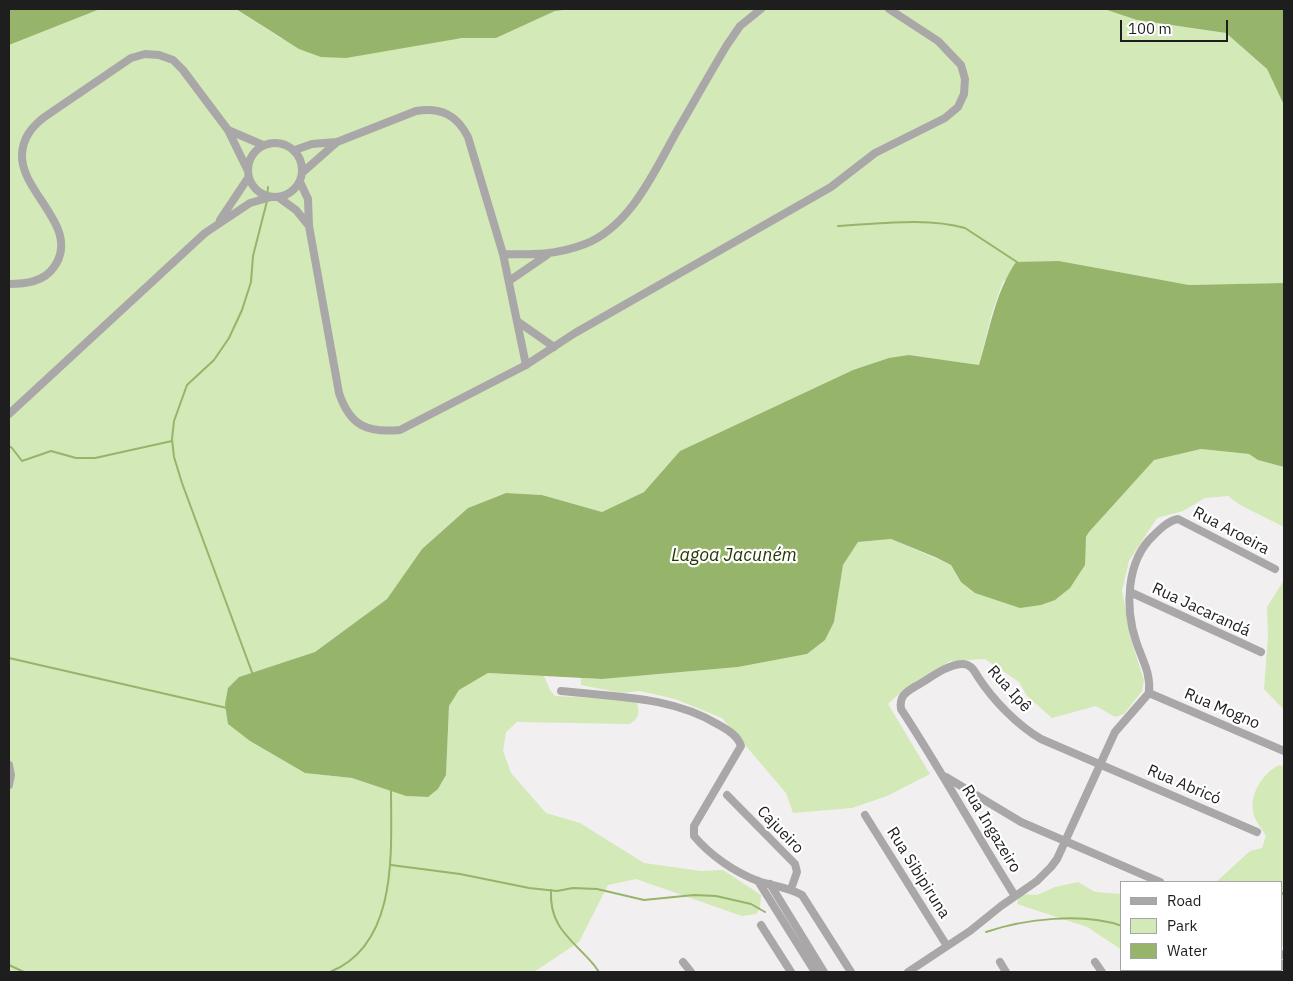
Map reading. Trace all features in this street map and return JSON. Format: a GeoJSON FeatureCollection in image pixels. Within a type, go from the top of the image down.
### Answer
{"type":"FeatureCollection","features":[{"type":"Feature","properties":{"kind":"street"},"geometry":{"type":"LineString","coordinates":[[503,254],[547,255],[586,244],[605,232],[622,217],[645,187],[727,45],[740,26],[761,9]]}},
{"type":"Feature","properties":{"kind":"street"},"geometry":{"type":"LineString","coordinates":[[300,182],[308,199],[309,226],[339,393],[344,406],[363,427],[378,432],[400,430],[526,365],[831,187],[875,153],[945,118],[958,107],[964,94],[965,79],[961,65],[938,41],[889,9]]}},
{"type":"Feature","properties":{"kind":"street"},"geometry":{"type":"LineString","coordinates":[[9,284],[35,281],[45,276],[53,269],[60,253],[61,242],[57,227],[24,170],[22,155],[24,141],[32,128],[43,118],[131,58],[145,54],[159,55],[173,60],[183,70],[228,130],[248,174],[260,193],[275,197],[296,210],[309,226]]}},
{"type":"Feature","properties":{"kind":"street"},"geometry":{"type":"LineString","coordinates":[[295,150],[312,144],[337,142],[416,111],[429,109],[442,111],[453,116],[462,126],[468,137],[503,254],[526,365]]}},
{"type":"Feature","properties":{"kind":"street"},"geometry":{"type":"LineString","coordinates":[[228,130],[262,145]]}},
{"type":"Feature","properties":{"kind":"street"},"geometry":{"type":"LineString","coordinates":[[10,412],[217,224],[250,203],[293,191],[300,182],[303,172],[301,160],[295,150],[285,144],[274,142],[262,145],[253,153],[248,162],[248,174],[217,224]]}},
{"type":"Feature","properties":{"kind":"street"},"geometry":{"type":"LineString","coordinates":[[303,172],[337,142]]}},
{"type":"Feature","properties":{"kind":"street"},"geometry":{"type":"LineString","coordinates":[[508,281],[547,255]]}},
{"type":"Feature","properties":{"kind":"street"},"geometry":{"type":"LineString","coordinates":[[517,321],[554,347]]}},
{"type":"Feature","properties":{"kind":"street","name":"Rua Aroeira"},"geometry":{"type":"LineString","coordinates":[[1130,592],[1136,563],[1144,546],[1165,525],[1175,519],[1184,520],[1275,569]]}},
{"type":"Feature","properties":{"kind":"street"},"geometry":{"type":"LineString","coordinates":[[908,972],[1037,881],[1051,867],[1115,732],[1149,693],[1149,672],[1136,641],[1130,611],[1130,592]]}},
{"type":"Feature","properties":{"kind":"street","name":"Rua Jacarandá"},"geometry":{"type":"LineString","coordinates":[[1130,592],[1261,652]]}},
{"type":"Feature","properties":{"kind":"street","name":"Rua Ipê"},"geometry":{"type":"LineString","coordinates":[[944,776],[901,709],[900,703],[905,693],[952,666],[962,663],[972,668],[996,700],[1032,733],[1100,764]]}},
{"type":"Feature","properties":{"kind":"street"},"geometry":{"type":"LineString","coordinates":[[561,691],[657,701],[684,707],[701,714],[730,731],[741,746],[693,831],[700,842],[717,858],[758,881],[791,889],[808,902],[851,972]]}},
{"type":"Feature","properties":{"kind":"street","name":"Rua Mogno"},"geometry":{"type":"LineString","coordinates":[[1149,693],[1284,751]]}},
{"type":"Feature","properties":{"kind":"street","name":"Rua Abricó"},"geometry":{"type":"LineString","coordinates":[[1100,764],[1257,832]]}},
{"type":"Feature","properties":{"kind":"street"},"geometry":{"type":"LineString","coordinates":[[9,765],[12,775],[9,785]]}},
{"type":"Feature","properties":{"kind":"street"},"geometry":{"type":"LineString","coordinates":[[944,776],[1021,822],[1158,881]]}},
{"type":"Feature","properties":{"kind":"street","name":"Rua Ingazeiro"},"geometry":{"type":"LineString","coordinates":[[944,776],[974,832],[1015,896]]}},
{"type":"Feature","properties":{"kind":"street","name":"Cajueiro"},"geometry":{"type":"LineString","coordinates":[[727,795],[795,864],[797,872],[791,889]]}},
{"type":"Feature","properties":{"kind":"street","name":"Rua Sibipiruna"},"geometry":{"type":"LineString","coordinates":[[865,815],[947,946]]}},
{"type":"Feature","properties":{"kind":"street"},"geometry":{"type":"LineString","coordinates":[[758,881],[815,972]]}},
{"type":"Feature","properties":{"kind":"street"},"geometry":{"type":"LineString","coordinates":[[770,884],[824,972]]}},
{"type":"Feature","properties":{"kind":"street"},"geometry":{"type":"LineString","coordinates":[[761,925],[791,972]]}},
{"type":"Feature","properties":{"kind":"street"},"geometry":{"type":"LineString","coordinates":[[683,962],[691,972]]}},
{"type":"Feature","properties":{"kind":"street"},"geometry":{"type":"LineString","coordinates":[[1000,962],[1006,972]]}},
{"type":"Feature","properties":{"kind":"street"},"geometry":{"type":"LineString","coordinates":[[1095,962],[1102,972]]}},
{"type":"Feature","properties":{"kind":"green space"},"geometry":{"type":"Polygon","coordinates":[[[100,9],[236,9],[282,39],[496,38],[555,11],[573,9],[1104,9],[1137,20],[1226,33],[1267,69],[1284,105],[1284,283],[1189,285],[1059,261],[1003,281],[992,313],[979,365],[909,355],[853,370],[680,451],[644,492],[602,512],[542,495],[506,493],[468,508],[422,549],[387,599],[315,652],[239,677],[228,724],[250,741],[305,773],[352,778],[406,796],[428,797],[438,789],[446,775],[449,706],[459,690],[488,673],[544,676],[555,696],[636,700],[638,714],[635,720],[629,724],[517,722],[506,732],[503,751],[511,773],[546,813],[580,823],[644,863],[701,871],[723,870],[761,895],[760,908],[756,914],[742,916],[636,879],[608,885],[579,942],[534,972],[9,972],[9,45],[100,9]]]}},
{"type":"Feature","properties":{"kind":"green space"},"geometry":{"type":"Polygon","coordinates":[[[1201,449],[1249,454],[1258,460],[1284,467],[1284,527],[1240,505],[1228,496],[1205,498],[1183,511],[1157,518],[1129,561],[1122,591],[1133,646],[1144,680],[1142,691],[1124,714],[1115,717],[1096,706],[1052,718],[1027,696],[1019,682],[985,659],[950,661],[898,695],[888,704],[930,774],[887,796],[852,808],[793,813],[786,793],[722,718],[675,699],[640,691],[621,693],[581,685],[581,678],[602,679],[738,667],[807,654],[825,640],[834,622],[843,565],[858,542],[891,539],[951,565],[961,582],[1079,574],[1082,569],[1085,542],[1089,532],[1153,460],[1201,449]]]}},
{"type":"Feature","properties":{"kind":"green space"},"geometry":{"type":"Polygon","coordinates":[[[1284,580],[1284,710],[1264,689],[1268,636],[1267,607],[1284,580]]]}},
{"type":"Feature","properties":{"kind":"green space"},"geometry":{"type":"Polygon","coordinates":[[[1280,765],[1284,767],[1283,946],[1283,881],[1217,881],[1250,851],[1262,848],[1266,836],[1256,821],[1253,804],[1254,797],[1259,784],[1274,768],[1280,765]]]}},
{"type":"Feature","properties":{"kind":"green space"},"geometry":{"type":"Polygon","coordinates":[[[1078,882],[1095,892],[1120,894],[1120,949],[1087,927],[1017,904],[1020,894],[1037,895],[1055,887],[1078,882]]]}},
{"type":"Feature","properties":{"kind":"green space"},"geometry":{"type":"Polygon","coordinates":[[[1152,971],[1252,971],[1251,972],[1152,971]]]}},
{"type":"Feature","properties":{"kind":"water"},"geometry":{"type":"Polygon","coordinates":[[[9,9],[100,9],[9,45],[9,9]]]}},
{"type":"Feature","properties":{"kind":"water"},"geometry":{"type":"Polygon","coordinates":[[[236,9],[573,9],[555,11],[496,38],[462,38],[346,58],[321,57],[299,49],[236,9]]]}},
{"type":"Feature","properties":{"kind":"water"},"geometry":{"type":"Polygon","coordinates":[[[1104,9],[1284,9],[1284,105],[1267,69],[1226,33],[1137,20],[1104,9]]]}},
{"type":"Feature","properties":{"kind":"water","name":"Lagoa Jacuném"},"geometry":{"type":"Polygon","coordinates":[[[1059,261],[1189,285],[1284,283],[1284,467],[1258,460],[1249,454],[1201,449],[1154,460],[1089,532],[1086,537],[1085,565],[1070,588],[1055,600],[1041,605],[1020,608],[975,593],[961,582],[951,565],[891,539],[858,542],[843,565],[834,622],[825,640],[807,654],[738,667],[602,679],[488,673],[459,690],[449,706],[446,775],[438,789],[428,797],[406,796],[352,778],[305,773],[250,741],[228,724],[225,704],[228,688],[239,677],[315,652],[387,599],[422,549],[468,508],[506,493],[542,495],[602,512],[644,492],[680,451],[853,370],[889,358],[909,355],[979,365],[998,299],[1016,262],[1059,261]]]}},
{"type":"Feature","properties":{"kind":"waterway"},"geometry":{"type":"LineString","coordinates":[[267,197],[268,187]]}},
{"type":"Feature","properties":{"kind":"waterway"},"geometry":{"type":"LineString","coordinates":[[253,675],[182,483],[174,457],[172,439],[174,421],[187,385],[214,360],[229,338],[242,310],[251,282],[253,256],[267,201]]}},
{"type":"Feature","properties":{"kind":"waterway"},"geometry":{"type":"LineString","coordinates":[[838,226],[918,222],[965,228],[1017,262]]}},
{"type":"Feature","properties":{"kind":"waterway"},"geometry":{"type":"LineString","coordinates":[[9,446],[22,461],[51,451],[76,458],[95,458],[172,441]]}},
{"type":"Feature","properties":{"kind":"waterway"},"geometry":{"type":"LineString","coordinates":[[9,658],[227,708]]}},
{"type":"Feature","properties":{"kind":"waterway"},"geometry":{"type":"LineString","coordinates":[[330,972],[352,959],[369,940],[380,918],[390,866],[391,789]]}},
{"type":"Feature","properties":{"kind":"waterway"},"geometry":{"type":"LineString","coordinates":[[391,865],[460,874],[529,888],[557,891],[573,888],[597,889],[644,900],[694,895],[716,896],[751,904],[765,912]]}},
{"type":"Feature","properties":{"kind":"waterway"},"geometry":{"type":"LineString","coordinates":[[551,890],[551,903],[558,924],[599,972]]}},
{"type":"Feature","properties":{"kind":"waterway"},"geometry":{"type":"LineString","coordinates":[[986,932],[1001,927],[1035,921],[1072,918],[1090,919],[1120,925]]}},
{"type":"Feature","properties":{"kind":"waterway"},"geometry":{"type":"LineString","coordinates":[[9,965],[24,972]]}}]}
